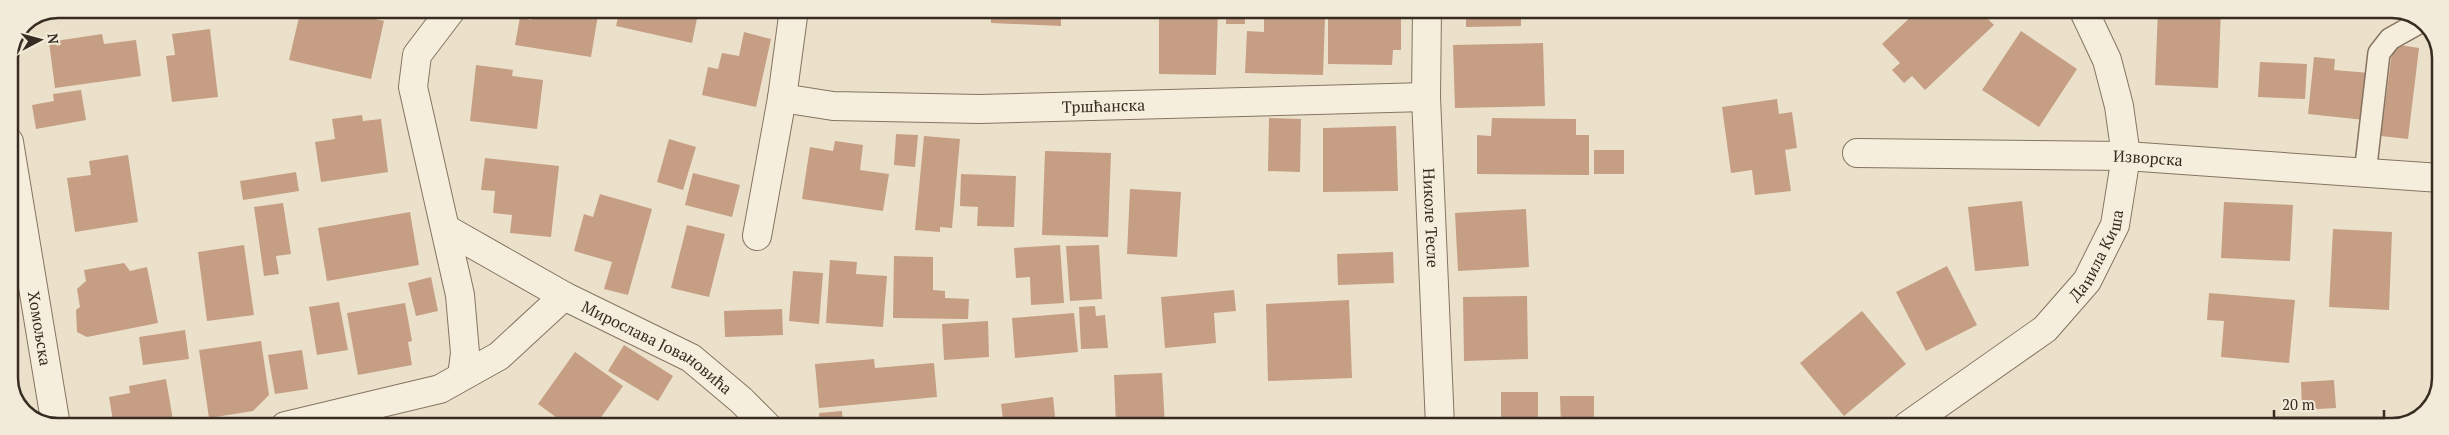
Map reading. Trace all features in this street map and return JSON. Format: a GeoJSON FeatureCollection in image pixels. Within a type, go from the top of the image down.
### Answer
{"type":"FeatureCollection","features":[{"type":"Feature","properties":{"kind":"street"},"geometry":{"type":"LineString","coordinates":[[445,18],[417,55],[413,87],[460,296],[465,353],[462,376]]}},
{"type":"Feature","properties":{"kind":"street"},"geometry":{"type":"LineString","coordinates":[[757,236],[782,98],[793,18]]}},
{"type":"Feature","properties":{"kind":"street","name":"Николе Тесле"},"geometry":{"type":"LineString","coordinates":[[1428,18],[1426,97],[1440,418]]}},
{"type":"Feature","properties":{"kind":"street","name":"Данила Киша"},"geometry":{"type":"LineString","coordinates":[[1918,418],[2045,329],[2087,280],[2115,225],[2126,156],[2119,106],[2106,60],[2087,18]]}},
{"type":"Feature","properties":{"kind":"street","name":"Тршћанска"},"geometry":{"type":"LineString","coordinates":[[782,98],[834,106],[979,109],[1426,97]]}},
{"type":"Feature","properties":{"kind":"street","name":"Изворска"},"geometry":{"type":"LineString","coordinates":[[1857,153],[2126,156],[2431,178]]}},
{"type":"Feature","properties":{"kind":"street","name":"Хомољска"},"geometry":{"type":"LineString","coordinates":[[18,196],[55,417]]}},
{"type":"Feature","properties":{"kind":"street","name":"Мирослава Јовановића"},"geometry":{"type":"LineString","coordinates":[[446,229],[564,296],[691,358],[741,400],[758,417]]}},
{"type":"Feature","properties":{"kind":"street","name":"Мирослава Јовановића"},"geometry":{"type":"LineString","coordinates":[[322,417],[440,389],[499,356],[564,296]]}},
{"type":"Feature","properties":{"kind":"lane"},"geometry":{"type":"LineString","coordinates":[[2365,174],[2378,54],[2390,39],[2415,25]]}},
{"type":"Feature","properties":{"kind":"building"},"geometry":{"type":"Polygon","coordinates":[[[299,18],[371,18],[384,21],[371,79],[289,60],[299,18]]]}},
{"type":"Feature","properties":{"kind":"building"},"geometry":{"type":"Polygon","coordinates":[[[520,18],[531,20],[531,18],[598,18],[591,57],[515,45],[520,18]]]}},
{"type":"Feature","properties":{"kind":"building"},"geometry":{"type":"Polygon","coordinates":[[[618,18],[697,18],[692,43],[616,26],[618,18]]]}},
{"type":"Feature","properties":{"kind":"building"},"geometry":{"type":"Polygon","coordinates":[[[991,18],[1061,18],[1061,26],[991,23],[991,18]]]}},
{"type":"Feature","properties":{"kind":"building"},"geometry":{"type":"Polygon","coordinates":[[[1159,18],[1218,18],[1216,75],[1159,74],[1159,18]]]}},
{"type":"Feature","properties":{"kind":"building"},"geometry":{"type":"Polygon","coordinates":[[[1226,18],[1245,18],[1245,24],[1226,24],[1226,18]]]}},
{"type":"Feature","properties":{"kind":"building"},"geometry":{"type":"Polygon","coordinates":[[[1264,18],[1325,18],[1323,75],[1245,73],[1247,31],[1264,32],[1264,18]]]}},
{"type":"Feature","properties":{"kind":"building"},"geometry":{"type":"Polygon","coordinates":[[[1328,18],[1401,18],[1401,50],[1393,50],[1392,65],[1328,64],[1328,18]]]}},
{"type":"Feature","properties":{"kind":"building"},"geometry":{"type":"Polygon","coordinates":[[[1466,18],[1521,18],[1521,26],[1466,27],[1466,18]]]}},
{"type":"Feature","properties":{"kind":"building"},"geometry":{"type":"Polygon","coordinates":[[[1909,18],[1987,18],[1994,25],[1925,90],[1912,76],[1904,83],[1892,70],[1900,63],[1882,44],[1909,18]]]}},
{"type":"Feature","properties":{"kind":"building"},"geometry":{"type":"Polygon","coordinates":[[[2158,18],[2221,18],[2218,88],[2155,85],[2158,18]]]}},
{"type":"Feature","properties":{"kind":"building"},"geometry":{"type":"Polygon","coordinates":[[[210,29],[218,97],[172,102],[166,56],[175,55],[172,34],[210,29]]]}},
{"type":"Feature","properties":{"kind":"building"},"geometry":{"type":"Polygon","coordinates":[[[2021,31],[2077,69],[2039,127],[1982,90],[2021,31]]]}},
{"type":"Feature","properties":{"kind":"building"},"geometry":{"type":"Polygon","coordinates":[[[744,32],[771,39],[756,107],[702,95],[708,67],[718,69],[722,53],[739,56],[744,32]]]}},
{"type":"Feature","properties":{"kind":"building"},"geometry":{"type":"Polygon","coordinates":[[[102,34],[104,44],[136,40],[141,76],[55,88],[49,42],[102,34]]]}},
{"type":"Feature","properties":{"kind":"building"},"geometry":{"type":"Polygon","coordinates":[[[1543,43],[1545,106],[1455,108],[1453,45],[1543,43]]]}},
{"type":"Feature","properties":{"kind":"building"},"geometry":{"type":"Polygon","coordinates":[[[2393,44],[2419,48],[2408,139],[2381,136],[2393,44]]]}},
{"type":"Feature","properties":{"kind":"building"},"geometry":{"type":"Polygon","coordinates":[[[2314,57],[2335,59],[2334,70],[2370,73],[2365,120],[2308,114],[2314,57]]]}},
{"type":"Feature","properties":{"kind":"building"},"geometry":{"type":"Polygon","coordinates":[[[2260,62],[2307,64],[2305,99],[2258,97],[2260,62]]]}},
{"type":"Feature","properties":{"kind":"building"},"geometry":{"type":"Polygon","coordinates":[[[476,65],[513,70],[512,76],[543,80],[537,129],[470,121],[476,65]]]}},
{"type":"Feature","properties":{"kind":"building"},"geometry":{"type":"Polygon","coordinates":[[[81,90],[86,120],[36,129],[32,105],[54,101],[53,94],[81,90]]]}},
{"type":"Feature","properties":{"kind":"building"},"geometry":{"type":"Polygon","coordinates":[[[1777,99],[1779,114],[1792,112],[1797,148],[1785,150],[1791,191],[1755,195],[1752,170],[1731,173],[1722,107],[1777,99]]]}},
{"type":"Feature","properties":{"kind":"building"},"geometry":{"type":"Polygon","coordinates":[[[362,115],[363,121],[381,119],[388,172],[321,182],[315,142],[335,139],[332,119],[362,115]]]}},
{"type":"Feature","properties":{"kind":"building"},"geometry":{"type":"Polygon","coordinates":[[[1269,118],[1301,119],[1300,172],[1268,171],[1269,118]]]}},
{"type":"Feature","properties":{"kind":"building"},"geometry":{"type":"Polygon","coordinates":[[[1492,118],[1576,119],[1576,135],[1589,135],[1589,175],[1477,174],[1477,135],[1491,136],[1492,118]]]}},
{"type":"Feature","properties":{"kind":"building"},"geometry":{"type":"Polygon","coordinates":[[[1396,126],[1398,191],[1323,192],[1323,128],[1396,126]]]}},
{"type":"Feature","properties":{"kind":"building"},"geometry":{"type":"Polygon","coordinates":[[[896,134],[918,135],[915,167],[894,165],[896,134]]]}},
{"type":"Feature","properties":{"kind":"building"},"geometry":{"type":"Polygon","coordinates":[[[924,136],[960,139],[952,228],[940,227],[940,232],[915,230],[924,136]]]}},
{"type":"Feature","properties":{"kind":"building"},"geometry":{"type":"Polygon","coordinates":[[[669,139],[696,147],[683,190],[657,182],[669,139]]]}},
{"type":"Feature","properties":{"kind":"building"},"geometry":{"type":"Polygon","coordinates":[[[835,141],[863,145],[860,170],[889,174],[883,211],[802,199],[810,147],[833,151],[835,141]]]}},
{"type":"Feature","properties":{"kind":"building"},"geometry":{"type":"Polygon","coordinates":[[[1594,150],[1624,150],[1624,174],[1594,174],[1594,150]]]}},
{"type":"Feature","properties":{"kind":"building"},"geometry":{"type":"Polygon","coordinates":[[[1045,151],[1111,153],[1108,237],[1042,235],[1045,151]]]}},
{"type":"Feature","properties":{"kind":"building"},"geometry":{"type":"Polygon","coordinates":[[[128,155],[138,222],[75,232],[67,178],[91,175],[89,161],[128,155]]]}},
{"type":"Feature","properties":{"kind":"building"},"geometry":{"type":"Polygon","coordinates":[[[485,158],[559,166],[551,237],[510,233],[512,215],[493,213],[495,191],[481,190],[485,158]]]}},
{"type":"Feature","properties":{"kind":"building"},"geometry":{"type":"Polygon","coordinates":[[[296,172],[299,191],[243,200],[240,181],[296,172]]]}},
{"type":"Feature","properties":{"kind":"building"},"geometry":{"type":"Polygon","coordinates":[[[693,173],[740,185],[732,217],[685,205],[693,173]]]}},
{"type":"Feature","properties":{"kind":"building"},"geometry":{"type":"Polygon","coordinates":[[[961,174],[1016,176],[1014,227],[977,226],[978,207],[960,206],[961,174]]]}},
{"type":"Feature","properties":{"kind":"building"},"geometry":{"type":"Polygon","coordinates":[[[1130,189],[1181,192],[1177,257],[1127,254],[1130,189]]]}},
{"type":"Feature","properties":{"kind":"building"},"geometry":{"type":"Polygon","coordinates":[[[600,194],[652,209],[628,295],[604,289],[612,262],[574,251],[584,214],[593,217],[600,194]]]}},
{"type":"Feature","properties":{"kind":"building"},"geometry":{"type":"Polygon","coordinates":[[[2022,201],[2029,266],[1975,271],[1968,207],[2022,201]]]}},
{"type":"Feature","properties":{"kind":"building"},"geometry":{"type":"Polygon","coordinates":[[[2224,202],[2293,205],[2290,261],[2221,258],[2224,202]]]}},
{"type":"Feature","properties":{"kind":"building"},"geometry":{"type":"Polygon","coordinates":[[[283,203],[291,254],[276,256],[279,274],[264,276],[254,207],[283,203]]]}},
{"type":"Feature","properties":{"kind":"building"},"geometry":{"type":"Polygon","coordinates":[[[1526,209],[1529,267],[1458,271],[1455,213],[1526,209]]]}},
{"type":"Feature","properties":{"kind":"building"},"geometry":{"type":"Polygon","coordinates":[[[410,212],[419,265],[327,281],[318,228],[410,212]]]}},
{"type":"Feature","properties":{"kind":"building"},"geometry":{"type":"Polygon","coordinates":[[[687,225],[725,234],[709,297],[671,288],[687,225]]]}},
{"type":"Feature","properties":{"kind":"building"},"geometry":{"type":"Polygon","coordinates":[[[2333,229],[2392,232],[2389,310],[2329,307],[2333,229]]]}},
{"type":"Feature","properties":{"kind":"building"},"geometry":{"type":"Polygon","coordinates":[[[244,245],[254,315],[207,321],[198,252],[244,245]]]}},
{"type":"Feature","properties":{"kind":"building"},"geometry":{"type":"Polygon","coordinates":[[[1060,245],[1064,303],[1031,305],[1030,277],[1016,278],[1014,248],[1060,245]]]}},
{"type":"Feature","properties":{"kind":"building"},"geometry":{"type":"Polygon","coordinates":[[[1099,245],[1102,299],[1070,301],[1066,246],[1099,245]]]}},
{"type":"Feature","properties":{"kind":"building"},"geometry":{"type":"Polygon","coordinates":[[[1393,252],[1394,283],[1338,285],[1337,254],[1393,252]]]}},
{"type":"Feature","properties":{"kind":"building"},"geometry":{"type":"Polygon","coordinates":[[[894,256],[933,257],[933,290],[945,291],[945,298],[969,299],[968,319],[893,318],[894,256]]]}},
{"type":"Feature","properties":{"kind":"building"},"geometry":{"type":"Polygon","coordinates":[[[830,260],[857,262],[856,274],[887,276],[883,327],[826,323],[830,260]]]}},
{"type":"Feature","properties":{"kind":"building"},"geometry":{"type":"Polygon","coordinates":[[[124,263],[130,271],[147,267],[158,323],[87,337],[77,332],[76,310],[80,307],[77,289],[86,281],[84,270],[124,263]]]}},
{"type":"Feature","properties":{"kind":"building"},"geometry":{"type":"Polygon","coordinates":[[[1947,266],[1977,325],[1926,351],[1896,292],[1947,266]]]}},
{"type":"Feature","properties":{"kind":"building"},"geometry":{"type":"Polygon","coordinates":[[[793,271],[823,273],[819,324],[789,321],[793,271]]]}},
{"type":"Feature","properties":{"kind":"building"},"geometry":{"type":"Polygon","coordinates":[[[431,277],[438,311],[416,316],[408,283],[431,277]]]}},
{"type":"Feature","properties":{"kind":"building"},"geometry":{"type":"Polygon","coordinates":[[[1234,290],[1236,311],[1214,313],[1216,343],[1165,348],[1161,297],[1234,290]]]}},
{"type":"Feature","properties":{"kind":"building"},"geometry":{"type":"Polygon","coordinates":[[[2209,293],[2295,300],[2289,363],[2221,357],[2224,321],[2207,320],[2209,293]]]}},
{"type":"Feature","properties":{"kind":"building"},"geometry":{"type":"Polygon","coordinates":[[[1527,296],[1528,359],[1464,361],[1463,297],[1527,296]]]}},
{"type":"Feature","properties":{"kind":"building"},"geometry":{"type":"Polygon","coordinates":[[[1349,300],[1352,378],[1268,381],[1266,304],[1349,300]]]}},
{"type":"Feature","properties":{"kind":"building"},"geometry":{"type":"Polygon","coordinates":[[[339,302],[348,350],[317,355],[309,307],[339,302]]]}},
{"type":"Feature","properties":{"kind":"building"},"geometry":{"type":"Polygon","coordinates":[[[405,303],[412,341],[408,342],[412,365],[358,375],[347,313],[405,303]]]}},
{"type":"Feature","properties":{"kind":"building"},"geometry":{"type":"Polygon","coordinates":[[[1095,306],[1096,316],[1105,315],[1108,348],[1081,349],[1079,307],[1095,306]]]}},
{"type":"Feature","properties":{"kind":"building"},"geometry":{"type":"Polygon","coordinates":[[[782,309],[783,335],[725,337],[724,311],[782,309]]]}},
{"type":"Feature","properties":{"kind":"building"},"geometry":{"type":"Polygon","coordinates":[[[1862,311],[1906,364],[1844,416],[1800,363],[1862,311]]]}},
{"type":"Feature","properties":{"kind":"building"},"geometry":{"type":"Polygon","coordinates":[[[1074,313],[1078,352],[1015,358],[1012,318],[1074,313]]]}},
{"type":"Feature","properties":{"kind":"building"},"geometry":{"type":"Polygon","coordinates":[[[988,321],[989,357],[944,360],[942,324],[988,321]]]}},
{"type":"Feature","properties":{"kind":"building"},"geometry":{"type":"Polygon","coordinates":[[[185,330],[189,359],[143,365],[139,337],[185,330]]]}},
{"type":"Feature","properties":{"kind":"building"},"geometry":{"type":"Polygon","coordinates":[[[261,341],[269,395],[253,411],[209,417],[199,350],[261,341]]]}},
{"type":"Feature","properties":{"kind":"building"},"geometry":{"type":"Polygon","coordinates":[[[624,345],[673,376],[658,401],[608,371],[624,345]]]}},
{"type":"Feature","properties":{"kind":"building"},"geometry":{"type":"Polygon","coordinates":[[[302,350],[308,389],[275,394],[268,355],[302,350]]]}},
{"type":"Feature","properties":{"kind":"building"},"geometry":{"type":"Polygon","coordinates":[[[575,352],[623,386],[601,417],[556,417],[538,404],[575,352]]]}},
{"type":"Feature","properties":{"kind":"building"},"geometry":{"type":"Polygon","coordinates":[[[874,359],[875,368],[934,363],[937,397],[819,408],[815,364],[874,359]]]}},
{"type":"Feature","properties":{"kind":"building"},"geometry":{"type":"Polygon","coordinates":[[[1162,373],[1165,417],[1116,417],[1114,375],[1162,373]]]}},
{"type":"Feature","properties":{"kind":"building"},"geometry":{"type":"Polygon","coordinates":[[[166,379],[172,417],[112,417],[109,397],[130,393],[129,386],[166,379]]]}},
{"type":"Feature","properties":{"kind":"building"},"geometry":{"type":"Polygon","coordinates":[[[2334,380],[2336,408],[2302,410],[2301,382],[2334,380]]]}},
{"type":"Feature","properties":{"kind":"building"},"geometry":{"type":"Polygon","coordinates":[[[1501,392],[1538,392],[1538,418],[1501,418],[1501,392]]]}},
{"type":"Feature","properties":{"kind":"building"},"geometry":{"type":"Polygon","coordinates":[[[1560,396],[1594,396],[1594,418],[1561,418],[1560,396]]]}},
{"type":"Feature","properties":{"kind":"building"},"geometry":{"type":"Polygon","coordinates":[[[1053,397],[1055,417],[1003,417],[1001,404],[1053,397]]]}},
{"type":"Feature","properties":{"kind":"building"},"geometry":{"type":"Polygon","coordinates":[[[842,411],[842,417],[819,417],[819,413],[842,411]]]}}]}
